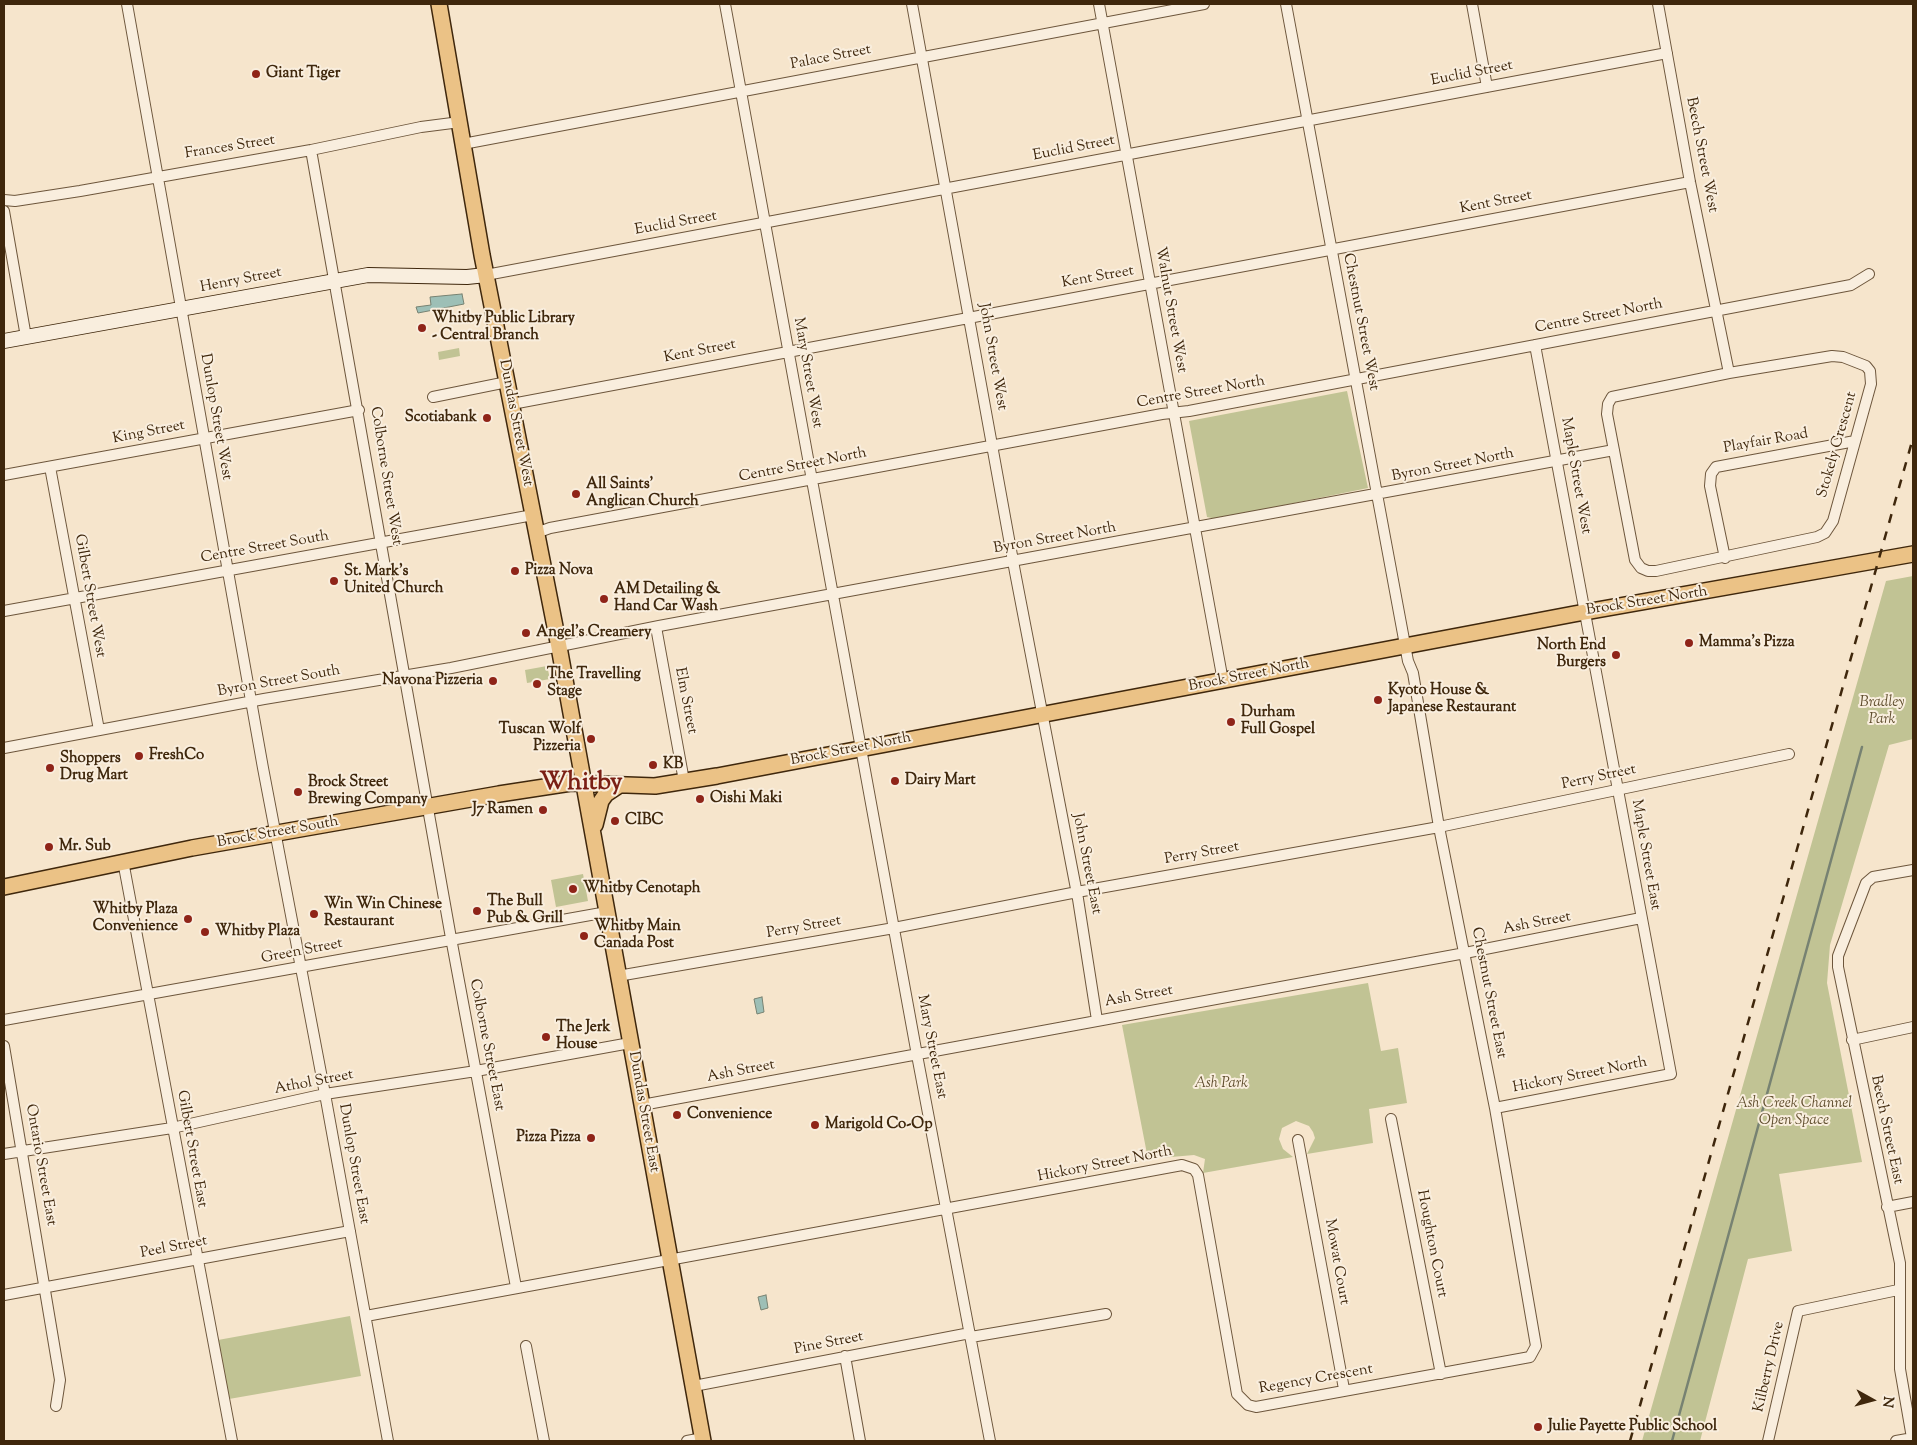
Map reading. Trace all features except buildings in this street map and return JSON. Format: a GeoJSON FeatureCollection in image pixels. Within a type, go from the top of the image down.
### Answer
{"type":"FeatureCollection","features":[{"type":"Feature","properties":{"kind":"main road","name":"Dundas Street West"},"geometry":{"type":"LineString","coordinates":[[439,4],[486,275],[584,782]]}},
{"type":"Feature","properties":{"kind":"main road","name":"Henry Street"},"geometry":{"type":"LineString","coordinates":[[4,341],[368,275],[467,277],[486,275]]}},
{"type":"Feature","properties":{"kind":"main road","name":"Brock Street North"},"geometry":{"type":"LineString","coordinates":[[584,782],[618,786],[655,786],[1585,612],[1913,554]]}},
{"type":"Feature","properties":{"kind":"main road","name":"Brock Street South"},"geometry":{"type":"LineString","coordinates":[[4,886],[123,861],[499,794],[584,782]]}},
{"type":"Feature","properties":{"kind":"main road","name":"Dundas Street East"},"geometry":{"type":"LineString","coordinates":[[584,782],[703,1440]]}},
{"type":"Feature","properties":{"kind":"main road"},"geometry":{"type":"LineString","coordinates":[[594,838],[596,814],[601,801],[606,794],[618,786]]}},
{"type":"Feature","properties":{"kind":"street","name":"Dunlop Street West"},"geometry":{"type":"LineString","coordinates":[[127,4],[275,834]]}},
{"type":"Feature","properties":{"kind":"street","name":"Mary Street West"},"geometry":{"type":"LineString","coordinates":[[725,4],[811,480],[862,747]]}},
{"type":"Feature","properties":{"kind":"street","name":"John Street West"},"geometry":{"type":"LineString","coordinates":[[912,4],[1042,715]]}},
{"type":"Feature","properties":{"kind":"street","name":"Walnut Street West"},"geometry":{"type":"LineString","coordinates":[[1099,4],[1223,681]]}},
{"type":"Feature","properties":{"kind":"street","name":"Palace Street"},"geometry":{"type":"LineString","coordinates":[[463,144],[740,90],[1204,4]]}},
{"type":"Feature","properties":{"kind":"street","name":"Chestnut Street West"},"geometry":{"type":"LineString","coordinates":[[1286,4],[1405,647]]}},
{"type":"Feature","properties":{"kind":"street"},"geometry":{"type":"LineString","coordinates":[[1472,4],[1486,87]]}},
{"type":"Feature","properties":{"kind":"street","name":"Beech Street West"},"geometry":{"type":"LineString","coordinates":[[1658,4],[1690,182],[1729,373]]}},
{"type":"Feature","properties":{"kind":"street","name":"Euclid Street"},"geometry":{"type":"LineString","coordinates":[[486,275],[1666,53]]}},
{"type":"Feature","properties":{"kind":"street","name":"Frances Street"},"geometry":{"type":"LineString","coordinates":[[4,200],[80,191],[311,150],[422,127],[460,122]]}},
{"type":"Feature","properties":{"kind":"street","name":"Colborne Street West"},"geometry":{"type":"LineString","coordinates":[[311,150],[429,807]]}},
{"type":"Feature","properties":{"kind":"street","name":"Kent Street"},"geometry":{"type":"LineString","coordinates":[[512,404],[1690,182]]}},
{"type":"Feature","properties":{"kind":"street"},"geometry":{"type":"LineString","coordinates":[[4,211],[26,337]]}},
{"type":"Feature","properties":{"kind":"street","name":"Centre Street North"},"geometry":{"type":"LineString","coordinates":[[536,533],[550,528],[1174,413],[1851,285],[1869,274]]}},
{"type":"Feature","properties":{"kind":"street","name":"Maple Street West"},"geometry":{"type":"LineString","coordinates":[[1535,345],[1585,612]]}},
{"type":"Feature","properties":{"kind":"street","name":"Stokely Crescent"},"geometry":{"type":"LineString","coordinates":[[1832,356],[1843,357],[1866,366],[1870,372],[1871,384],[1833,521],[1826,533],[1817,537],[1725,558],[1656,571],[1641,568],[1635,560],[1607,414],[1608,404],[1612,397],[1729,373],[1832,356]]}},
{"type":"Feature","properties":{"kind":"street"},"geometry":{"type":"LineString","coordinates":[[433,397],[507,382]]}},
{"type":"Feature","properties":{"kind":"street","name":"King Street"},"geometry":{"type":"LineString","coordinates":[[4,475],[359,410]]}},
{"type":"Feature","properties":{"kind":"street","name":"Playfair Road"},"geometry":{"type":"LineString","coordinates":[[1725,558],[1710,486],[1711,474],[1716,467],[1855,441]]}},
{"type":"Feature","properties":{"kind":"street","name":"Byron Street North"},"geometry":{"type":"LineString","coordinates":[[559,647],[656,627],[833,596],[1614,450]]}},
{"type":"Feature","properties":{"kind":"street","name":"Gilbert Street West"},"geometry":{"type":"LineString","coordinates":[[50,467],[73,599],[99,730]]}},
{"type":"Feature","properties":{"kind":"street","name":"Centre Street South"},"geometry":{"type":"LineString","coordinates":[[4,611],[532,515]]}},
{"type":"Feature","properties":{"kind":"street","name":"Maple Street East"},"geometry":{"type":"LineString","coordinates":[[1585,612],[1671,1074]]}},
{"type":"Feature","properties":{"kind":"street","name":"Elm Street"},"geometry":{"type":"LineString","coordinates":[[656,627],[684,781]]}},
{"type":"Feature","properties":{"kind":"street","name":"Byron Street South"},"geometry":{"type":"LineString","coordinates":[[4,748],[559,647]]}},
{"type":"Feature","properties":{"kind":"street","name":"Chestnut Street East"},"geometry":{"type":"LineString","coordinates":[[1405,647],[1413,673],[1439,827],[1495,1108],[1536,1346]]}},
{"type":"Feature","properties":{"kind":"street","name":"John Street East"},"geometry":{"type":"LineString","coordinates":[[1042,715],[1077,892],[1097,1020]]}},
{"type":"Feature","properties":{"kind":"street","name":"Mary Street East"},"geometry":{"type":"LineString","coordinates":[[862,747],[917,1055],[990,1441]]}},
{"type":"Feature","properties":{"kind":"street","name":"Perry Street"},"geometry":{"type":"LineString","coordinates":[[618,976],[894,928],[1077,892],[1439,827],[1790,754]]}},
{"type":"Feature","properties":{"kind":"street","name":"Colborne Street East"},"geometry":{"type":"LineString","coordinates":[[429,807],[451,938],[516,1287]]}},
{"type":"Feature","properties":{"kind":"street","name":"Dunlop Street East"},"geometry":{"type":"LineString","coordinates":[[275,834],[326,1094],[388,1441]]}},
{"type":"Feature","properties":{"kind":"street","name":"Gilbert Street East"},"geometry":{"type":"LineString","coordinates":[[123,861],[232,1441]]}},
{"type":"Feature","properties":{"kind":"street","name":"Beech Street East"},"geometry":{"type":"LineString","coordinates":[[1912,1438],[1900,1369],[1898,1290],[1900,1263],[1852,1040],[1838,967],[1838,956],[1869,879],[1913,870]]}},
{"type":"Feature","properties":{"kind":"street","name":"Green Street"},"geometry":{"type":"LineString","coordinates":[[4,1020],[302,967],[451,938],[607,912]]}},
{"type":"Feature","properties":{"kind":"street","name":"Ash Street"},"geometry":{"type":"LineString","coordinates":[[642,1105],[995,1042],[1097,1020],[1465,954],[1641,918]]}},
{"type":"Feature","properties":{"kind":"street"},"geometry":{"type":"LineString","coordinates":[[1852,1040],[1913,1027]]}},
{"type":"Feature","properties":{"kind":"street","name":"Athol Street"},"geometry":{"type":"LineString","coordinates":[[4,1154],[172,1128],[326,1094],[476,1071],[630,1043]]}},
{"type":"Feature","properties":{"kind":"street","name":"Ontario Street East"},"geometry":{"type":"LineString","coordinates":[[4,1046],[23,1150],[60,1380],[56,1406]]}},
{"type":"Feature","properties":{"kind":"street","name":"Hickory Street North"},"geometry":{"type":"LineString","coordinates":[[1495,1108],[1671,1074]]}},
{"type":"Feature","properties":{"kind":"street","name":"Houghton Court"},"geometry":{"type":"LineString","coordinates":[[1392,1119],[1441,1374]]}},
{"type":"Feature","properties":{"kind":"street","name":"Mowat Court"},"geometry":{"type":"LineString","coordinates":[[1298,1140],[1344,1389]]}},
{"type":"Feature","properties":{"kind":"street","name":"Hickory Street North"},"geometry":{"type":"LineString","coordinates":[[366,1316],[1175,1166],[1194,1168]]}},
{"type":"Feature","properties":{"kind":"street","name":"Regency Crescent"},"geometry":{"type":"LineString","coordinates":[[1194,1168],[1198,1175],[1237,1394],[1241,1400],[1256,1407],[1344,1389],[1441,1374],[1530,1357],[1536,1346]]}},
{"type":"Feature","properties":{"kind":"street"},"geometry":{"type":"LineString","coordinates":[[1887,1207],[1913,1202]]}},
{"type":"Feature","properties":{"kind":"street","name":"Peel Street"},"geometry":{"type":"LineString","coordinates":[[4,1295],[350,1231]]}},
{"type":"Feature","properties":{"kind":"street","name":"Kilberry Drive"},"geometry":{"type":"LineString","coordinates":[[1768,1441],[1798,1311],[1898,1290]]}},
{"type":"Feature","properties":{"kind":"street","name":"Pine Street"},"geometry":{"type":"LineString","coordinates":[[694,1386],[845,1356],[1106,1314]]}},
{"type":"Feature","properties":{"kind":"street"},"geometry":{"type":"LineString","coordinates":[[526,1346],[544,1441]]}},
{"type":"Feature","properties":{"kind":"street"},"geometry":{"type":"LineString","coordinates":[[845,1356],[860,1441]]}},
{"type":"Feature","properties":{"kind":"street"},"geometry":{"type":"LineString","coordinates":[[1896,1441],[1912,1438]]}},
{"type":"Feature","properties":{"kind":"street"},"geometry":{"type":"LineString","coordinates":[[687,1441],[703,1440]]}},
{"type":"Feature","properties":{"kind":"green space"},"geometry":{"type":"Polygon","coordinates":[[[459,348],[460,356],[439,360],[438,352],[459,348]]]}},
{"type":"Feature","properties":{"kind":"green space"},"geometry":{"type":"Polygon","coordinates":[[[1347,391],[1368,488],[1216,519],[1207,517],[1189,421],[1347,391]]]}},
{"type":"Feature","properties":{"kind":"green space","name":"Ash Creek Channel Open Space"},"geometry":{"type":"Polygon","coordinates":[[[1913,576],[1913,739],[1889,745],[1830,945],[1827,983],[1862,1162],[1779,1174],[1792,1251],[1748,1259],[1700,1441],[1642,1441],[1886,581],[1913,576]]]}},
{"type":"Feature","properties":{"kind":"green space"},"geometry":{"type":"Polygon","coordinates":[[[547,666],[550,679],[527,683],[525,670],[547,666]]]}},
{"type":"Feature","properties":{"kind":"green space"},"geometry":{"type":"Polygon","coordinates":[[[583,874],[588,901],[556,907],[551,880],[583,874]]]}},
{"type":"Feature","properties":{"kind":"green space","name":"Ash Park"},"geometry":{"type":"Polygon","coordinates":[[[1368,983],[1381,1051],[1398,1048],[1407,1103],[1369,1109],[1373,1143],[1307,1154],[1315,1138],[1313,1132],[1309,1126],[1296,1121],[1282,1128],[1279,1139],[1283,1149],[1293,1157],[1203,1173],[1205,1159],[1194,1155],[1148,1159],[1122,1025],[1368,983]]]}},
{"type":"Feature","properties":{"kind":"green space"},"geometry":{"type":"Polygon","coordinates":[[[350,1316],[361,1376],[229,1399],[218,1340],[350,1316]]]}},
{"type":"Feature","properties":{"kind":"water"},"geometry":{"type":"Polygon","coordinates":[[[462,294],[464,304],[418,313],[416,307],[431,305],[430,297],[462,294]]]}},
{"type":"Feature","properties":{"kind":"water"},"geometry":{"type":"Polygon","coordinates":[[[762,997],[764,1012],[757,1014],[754,999],[762,997]]]}},
{"type":"Feature","properties":{"kind":"water"},"geometry":{"type":"Polygon","coordinates":[[[766,1295],[768,1308],[761,1310],[758,1297],[766,1295]]]}},
{"type":"Feature","properties":{"kind":"waterway"},"geometry":{"type":"LineString","coordinates":[[1672,1441],[1862,747]]}},
{"type":"Feature","properties":{"kind":"railway"},"geometry":{"type":"LineString","coordinates":[[1630,1441],[1913,438]]}},
{"type":"Feature","properties":{"kind":"place","name":"Giant Tiger"},"geometry":{"type":"Point","coordinates":[256,74]}},
{"type":"Feature","properties":{"kind":"place","name":"Whitby Public Library - Central Branch"},"geometry":{"type":"Point","coordinates":[422,328]}},
{"type":"Feature","properties":{"kind":"place","name":"Scotiabank"},"geometry":{"type":"Point","coordinates":[487,418]}},
{"type":"Feature","properties":{"kind":"place","name":"All Saints' Anglican Church"},"geometry":{"type":"Point","coordinates":[576,494]}},
{"type":"Feature","properties":{"kind":"place","name":"Pizza Nova"},"geometry":{"type":"Point","coordinates":[515,571]}},
{"type":"Feature","properties":{"kind":"place","name":"St. Mark's United Church"},"geometry":{"type":"Point","coordinates":[334,581]}},
{"type":"Feature","properties":{"kind":"place","name":"AM Detailing & Hand Car Wash"},"geometry":{"type":"Point","coordinates":[604,599]}},
{"type":"Feature","properties":{"kind":"place","name":"Angel's Creamery"},"geometry":{"type":"Point","coordinates":[526,633]}},
{"type":"Feature","properties":{"kind":"place","name":"Mamma's Pizza"},"geometry":{"type":"Point","coordinates":[1689,643]}},
{"type":"Feature","properties":{"kind":"place","name":"North End Burgers"},"geometry":{"type":"Point","coordinates":[1616,655]}},
{"type":"Feature","properties":{"kind":"place","name":"Navona Pizzeria"},"geometry":{"type":"Point","coordinates":[493,681]}},
{"type":"Feature","properties":{"kind":"place","name":"The Travelling Stage"},"geometry":{"type":"Point","coordinates":[537,684]}},
{"type":"Feature","properties":{"kind":"place","name":"Kyoto House & Japanese Restaurant"},"geometry":{"type":"Point","coordinates":[1378,700]}},
{"type":"Feature","properties":{"kind":"place","name":"Durham Full Gospel"},"geometry":{"type":"Point","coordinates":[1231,722]}},
{"type":"Feature","properties":{"kind":"place","name":"Tuscan Wolf Pizzeria"},"geometry":{"type":"Point","coordinates":[591,739]}},
{"type":"Feature","properties":{"kind":"place","name":"FreshCo"},"geometry":{"type":"Point","coordinates":[139,756]}},
{"type":"Feature","properties":{"kind":"place","name":"KB"},"geometry":{"type":"Point","coordinates":[653,765]}},
{"type":"Feature","properties":{"kind":"place","name":"Shoppers Drug Mart"},"geometry":{"type":"Point","coordinates":[50,768]}},
{"type":"Feature","properties":{"kind":"place","name":"Dairy Mart"},"geometry":{"type":"Point","coordinates":[895,781]}},
{"type":"Feature","properties":{"kind":"place","name":"Brock Street Brewing Company"},"geometry":{"type":"Point","coordinates":[298,792]}},
{"type":"Feature","properties":{"kind":"place","name":"Oishi Maki"},"geometry":{"type":"Point","coordinates":[700,799]}},
{"type":"Feature","properties":{"kind":"place","name":"J7 Ramen"},"geometry":{"type":"Point","coordinates":[543,810]}},
{"type":"Feature","properties":{"kind":"place","name":"CIBC"},"geometry":{"type":"Point","coordinates":[615,821]}},
{"type":"Feature","properties":{"kind":"place","name":"Mr. Sub"},"geometry":{"type":"Point","coordinates":[49,847]}},
{"type":"Feature","properties":{"kind":"place","name":"Whitby Cenotaph"},"geometry":{"type":"Point","coordinates":[573,889]}},
{"type":"Feature","properties":{"kind":"place","name":"The Bull Pub & Grill"},"geometry":{"type":"Point","coordinates":[477,911]}},
{"type":"Feature","properties":{"kind":"place","name":"Win Win Chinese Restaurant"},"geometry":{"type":"Point","coordinates":[314,914]}},
{"type":"Feature","properties":{"kind":"place","name":"Whitby Plaza Convenience"},"geometry":{"type":"Point","coordinates":[188,919]}},
{"type":"Feature","properties":{"kind":"place","name":"Whitby Plaza"},"geometry":{"type":"Point","coordinates":[205,932]}},
{"type":"Feature","properties":{"kind":"place","name":"Whitby Main Canada Post"},"geometry":{"type":"Point","coordinates":[584,936]}},
{"type":"Feature","properties":{"kind":"place","name":"The Jerk House"},"geometry":{"type":"Point","coordinates":[546,1037]}},
{"type":"Feature","properties":{"kind":"place","name":"Convenience"},"geometry":{"type":"Point","coordinates":[677,1115]}},
{"type":"Feature","properties":{"kind":"place","name":"Marigold Co-Op"},"geometry":{"type":"Point","coordinates":[815,1125]}},
{"type":"Feature","properties":{"kind":"place","name":"Pizza Pizza"},"geometry":{"type":"Point","coordinates":[591,1138]}},
{"type":"Feature","properties":{"kind":"place","name":"Julie Payette Public School"},"geometry":{"type":"Point","coordinates":[1538,1427]}},
{"type":"Feature","properties":{"kind":"district","name":"Whitby"},"geometry":{"type":"Point","coordinates":[581,785]}},
{"type":"Feature","properties":{"kind":"park label","name":"Bradley Park"},"geometry":{"type":"Point","coordinates":[1882,712]}}]}
